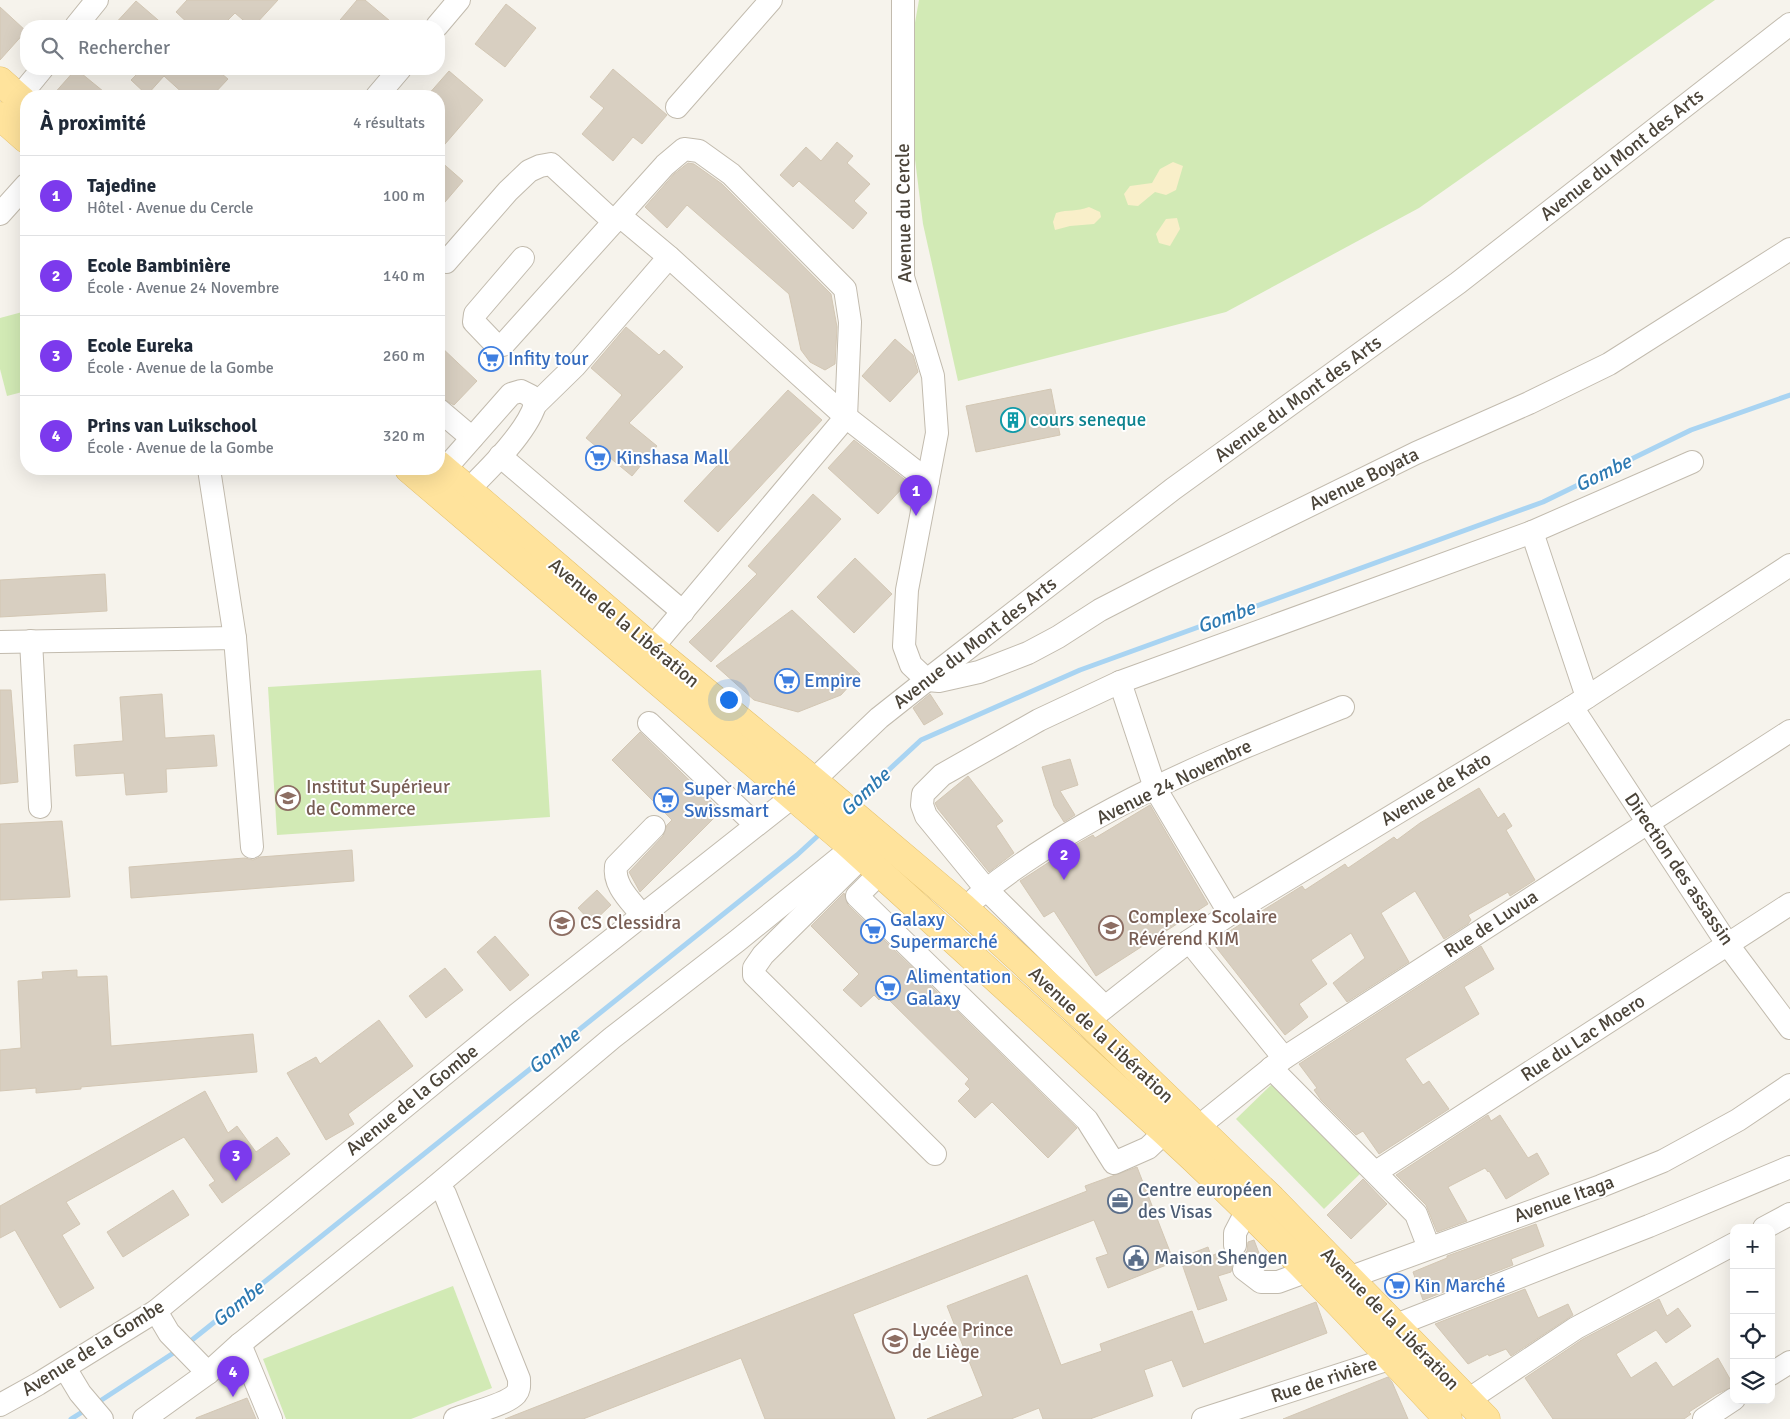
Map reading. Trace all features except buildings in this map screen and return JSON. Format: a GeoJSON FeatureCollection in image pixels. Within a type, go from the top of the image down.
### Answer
{"type":"FeatureCollection","features":[{"type":"Feature","properties":{"kind":"main road"},"geometry":{"type":"LineString","coordinates":[[0,116],[20,134]]}},
{"type":"Feature","properties":{"kind":"main road","name":"Avenue de la Libération"},"geometry":{"type":"LineString","coordinates":[[445,470],[652,648],[812,796],[862,849],[1165,1132],[1317,1280],[1404,1353],[1477,1410]]}},
{"type":"Feature","properties":{"kind":"main road","name":"Avenue de la Libération"},"geometry":{"type":"LineString","coordinates":[[416,475],[812,796]]}},
{"type":"Feature","properties":{"kind":"main road","name":"Avenue de la Libération"},"geometry":{"type":"LineString","coordinates":[[862,849],[964,908],[1096,1014],[1198,1127],[1396,1325],[1404,1353],[1448,1419]]}},
{"type":"Feature","properties":{"kind":"street"},"geometry":{"type":"LineString","coordinates":[[81,20],[97,0]]}},
{"type":"Feature","properties":{"kind":"street"},"geometry":{"type":"LineString","coordinates":[[441,20],[459,0]]}},
{"type":"Feature","properties":{"kind":"street"},"geometry":{"type":"LineString","coordinates":[[677,107],[771,0]]}},
{"type":"Feature","properties":{"kind":"street","name":"Avenue du Cercle"},"geometry":{"type":"LineString","coordinates":[[903,0],[903,277],[933,376],[937,433],[907,590],[904,630],[907,656],[911,665],[927,680]]}},
{"type":"Feature","properties":{"kind":"street","name":"Avenue du Mont des Arts"},"geometry":{"type":"LineString","coordinates":[[812,796],[879,718],[927,680],[1173,489],[1458,283],[1790,24]]}},
{"type":"Feature","properties":{"kind":"street"},"geometry":{"type":"LineString","coordinates":[[15,94],[36,75]]}},
{"type":"Feature","properties":{"kind":"street"},"geometry":{"type":"LineString","coordinates":[[382,90],[395,75]]}},
{"type":"Feature","properties":{"kind":"street"},"geometry":{"type":"LineString","coordinates":[[523,258],[475,314],[474,322],[497,346],[503,345],[665,165],[684,149],[699,151],[730,174],[844,289],[850,322],[846,417],[652,648]]}},
{"type":"Feature","properties":{"kind":"street"},"geometry":{"type":"LineString","coordinates":[[446,262],[508,191],[529,172],[540,166],[551,164],[617,219],[669,257],[846,417],[928,481]]}},
{"type":"Feature","properties":{"kind":"street"},"geometry":{"type":"LineString","coordinates":[[0,214],[20,192]]}},
{"type":"Feature","properties":{"kind":"street","name":"Avenue Boyata"},"geometry":{"type":"LineString","coordinates":[[927,680],[939,681],[962,676],[1028,653],[1058,637],[1100,610],[1160,579],[1416,452],[1529,403],[1609,364],[1790,250]]}},
{"type":"Feature","properties":{"kind":"street"},"geometry":{"type":"LineString","coordinates":[[468,490],[500,456],[532,414],[535,405],[575,366],[669,257]]}},
{"type":"Feature","properties":{"kind":"street"},"geometry":{"type":"LineString","coordinates":[[445,463],[472,438],[511,394],[521,391],[531,396],[535,405]]}},
{"type":"Feature","properties":{"kind":"street"},"geometry":{"type":"LineString","coordinates":[[445,415],[472,438]]}},
{"type":"Feature","properties":{"kind":"street"},"geometry":{"type":"LineString","coordinates":[[500,456],[683,612]]}},
{"type":"Feature","properties":{"kind":"street"},"geometry":{"type":"LineString","coordinates":[[1096,1014],[986,889],[926,816],[922,805],[924,794],[942,774],[1039,720],[1120,682],[1532,532],[1692,462]]}},
{"type":"Feature","properties":{"kind":"street"},"geometry":{"type":"LineString","coordinates":[[210,475],[235,638],[252,847]]}},
{"type":"Feature","properties":{"kind":"street","name":"Direction des assassin"},"geometry":{"type":"LineString","coordinates":[[1532,532],[1580,702],[1648,823],[1728,944],[1790,1028]]}},
{"type":"Feature","properties":{"kind":"street","name":"Avenue de Kato"},"geometry":{"type":"LineString","coordinates":[[1096,1014],[1189,941],[1230,914],[1580,702],[1790,565]]}},
{"type":"Feature","properties":{"kind":"street"},"geometry":{"type":"LineString","coordinates":[[0,642],[235,638]]}},
{"type":"Feature","properties":{"kind":"street"},"geometry":{"type":"LineString","coordinates":[[31,641],[40,807]]}},
{"type":"Feature","properties":{"kind":"street"},"geometry":{"type":"LineString","coordinates":[[1120,682],[1155,788],[1230,914]]}},
{"type":"Feature","properties":{"kind":"street","name":"Avenue 24 Novembre"},"geometry":{"type":"LineString","coordinates":[[964,908],[1007,873],[1079,828],[1155,788],[1246,746],[1343,707]]}},
{"type":"Feature","properties":{"kind":"street"},"geometry":{"type":"LineString","coordinates":[[649,723],[756,825]]}},
{"type":"Feature","properties":{"kind":"street","name":"Rue de Luvua"},"geometry":{"type":"LineString","coordinates":[[1198,1127],[1278,1063],[1790,731]]}},
{"type":"Feature","properties":{"kind":"street","name":"Avenue de la Gombe"},"geometry":{"type":"LineString","coordinates":[[0,1405],[65,1368],[156,1311],[394,1113],[641,914],[756,825],[812,796]]}},
{"type":"Feature","properties":{"kind":"street"},"geometry":{"type":"LineString","coordinates":[[641,914],[615,880],[616,866],[654,827]]}},
{"type":"Feature","properties":{"kind":"street"},"geometry":{"type":"LineString","coordinates":[[862,849],[856,896],[1087,1120],[1114,1163],[1148,1148],[1165,1132]]}},
{"type":"Feature","properties":{"kind":"street"},"geometry":{"type":"LineString","coordinates":[[862,849],[763,955],[754,968],[754,975],[935,1154]]}},
{"type":"Feature","properties":{"kind":"street"},"geometry":{"type":"LineString","coordinates":[[144,1419],[200,1367],[240,1344],[435,1187],[612,1038],[862,849]]}},
{"type":"Feature","properties":{"kind":"street","name":"Rue du Lac Moero"},"geometry":{"type":"LineString","coordinates":[[1376,1172],[1790,904]]}},
{"type":"Feature","properties":{"kind":"street"},"geometry":{"type":"LineString","coordinates":[[1189,941],[1278,1063],[1416,1214],[1429,1248]]}},
{"type":"Feature","properties":{"kind":"street","name":"Avenue Itaga"},"geometry":{"type":"LineString","coordinates":[[1244,1270],[1261,1282],[1350,1277],[1601,1186],[1663,1161],[1738,1120],[1790,1085]]}},
{"type":"Feature","properties":{"kind":"street"},"geometry":{"type":"LineString","coordinates":[[1396,1325],[1790,1167]]}},
{"type":"Feature","properties":{"kind":"street"},"geometry":{"type":"LineString","coordinates":[[435,1187],[441,1188],[445,1194],[519,1378],[520,1387],[515,1395],[456,1419]]}},
{"type":"Feature","properties":{"kind":"street"},"geometry":{"type":"LineString","coordinates":[[1235,1245],[1235,1233],[1247,1210]]}},
{"type":"Feature","properties":{"kind":"street"},"geometry":{"type":"LineString","coordinates":[[1771,1224],[1790,1214]]}},
{"type":"Feature","properties":{"kind":"street"},"geometry":{"type":"LineString","coordinates":[[1477,1410],[1576,1328],[1730,1246]]}},
{"type":"Feature","properties":{"kind":"street"},"geometry":{"type":"LineString","coordinates":[[156,1311],[169,1334],[200,1367]]}},
{"type":"Feature","properties":{"kind":"street"},"geometry":{"type":"LineString","coordinates":[[240,1344],[271,1419]]}},
{"type":"Feature","properties":{"kind":"street","name":"Rue de rivière"},"geometry":{"type":"LineString","coordinates":[[1203,1419],[1404,1353]]}},
{"type":"Feature","properties":{"kind":"street"},"geometry":{"type":"LineString","coordinates":[[1775,1371],[1790,1362]]}},
{"type":"Feature","properties":{"kind":"street"},"geometry":{"type":"LineString","coordinates":[[65,1368],[80,1393],[101,1418]]}},
{"type":"Feature","properties":{"kind":"street"},"geometry":{"type":"LineString","coordinates":[[1704,1419],[1730,1402]]}},
{"type":"Feature","properties":{"kind":"green space"},"geometry":{"type":"Polygon","coordinates":[[[919,0],[1715,0],[1419,208],[1226,312],[958,381],[923,224],[905,79],[919,0]]]}},
{"type":"Feature","properties":{"kind":"green space"},"geometry":{"type":"Polygon","coordinates":[[[20,313],[20,393],[7,396],[0,369],[0,318],[20,313]]]}},
{"type":"Feature","properties":{"kind":"green space"},"geometry":{"type":"Polygon","coordinates":[[[541,670],[550,817],[277,835],[268,687],[541,670]]]}},
{"type":"Feature","properties":{"kind":"green space"},"geometry":{"type":"Polygon","coordinates":[[[1276,1080],[1364,1170],[1324,1209],[1236,1119],[1276,1080]]]}},
{"type":"Feature","properties":{"kind":"green space"},"geometry":{"type":"Polygon","coordinates":[[[453,1286],[492,1388],[411,1419],[286,1419],[263,1359],[453,1286]]]}},
{"type":"Feature","properties":{"kind":"sand"},"geometry":{"type":"Polygon","coordinates":[[[1173,162],[1183,166],[1176,190],[1166,195],[1155,192],[1138,206],[1128,205],[1124,194],[1130,186],[1152,183],[1160,169],[1173,162]]]}},
{"type":"Feature","properties":{"kind":"sand"},"geometry":{"type":"Polygon","coordinates":[[[1089,207],[1100,212],[1101,217],[1094,224],[1070,226],[1055,230],[1053,222],[1056,213],[1089,207]]]}},
{"type":"Feature","properties":{"kind":"sand"},"geometry":{"type":"Polygon","coordinates":[[[1177,218],[1180,229],[1170,246],[1159,243],[1156,234],[1166,219],[1177,218]]]}},
{"type":"Feature","properties":{"kind":"waterway","name":"Gombe"},"geometry":{"type":"LineString","coordinates":[[852,804],[921,740],[1080,670],[1543,502],[1691,430],[1790,395]]}},
{"type":"Feature","properties":{"kind":"waterway","name":"Gombe"},"geometry":{"type":"LineString","coordinates":[[187,1344],[797,855],[822,832]]}},
{"type":"Feature","properties":{"kind":"waterway","name":"Gombe"},"geometry":{"type":"LineString","coordinates":[[97,1403],[178,1350]]}},
{"type":"Feature","properties":{"kind":"waterway","name":"Gombe"},"geometry":{"type":"LineString","coordinates":[[71,1419],[87,1409]]}},
{"type":"Feature","properties":{"kind":"place","name":"Infity tour"},"geometry":{"type":"Point","coordinates":[491,359]}},
{"type":"Feature","properties":{"kind":"place","name":"cours seneque"},"geometry":{"type":"Point","coordinates":[1013,420]}},
{"type":"Feature","properties":{"kind":"place","name":"Kinshasa Mall"},"geometry":{"type":"Point","coordinates":[598,458]}},
{"type":"Feature","properties":{"kind":"place","name":"Tajedine"},"geometry":{"type":"Point","coordinates":[916,516]}},
{"type":"Feature","properties":{"kind":"place","name":"Empire"},"geometry":{"type":"Point","coordinates":[787,681]}},
{"type":"Feature","properties":{"kind":"place","name":"Institut Supérieur de Commerce"},"geometry":{"type":"Point","coordinates":[288,798]}},
{"type":"Feature","properties":{"kind":"place","name":"Super Marché Swissmart"},"geometry":{"type":"Point","coordinates":[666,800]}},
{"type":"Feature","properties":{"kind":"place","name":"Ecole Bambinière"},"geometry":{"type":"Point","coordinates":[1064,880]}},
{"type":"Feature","properties":{"kind":"place","name":"CS Clessidra"},"geometry":{"type":"Point","coordinates":[562,923]}},
{"type":"Feature","properties":{"kind":"place","name":"Complexe Scolaire Révérend KIM"},"geometry":{"type":"Point","coordinates":[1111,928]}},
{"type":"Feature","properties":{"kind":"place","name":"Galaxy Supermarché"},"geometry":{"type":"Point","coordinates":[873,931]}},
{"type":"Feature","properties":{"kind":"place","name":"Alimentation Galaxy"},"geometry":{"type":"Point","coordinates":[888,988]}},
{"type":"Feature","properties":{"kind":"place","name":"Ecole Eureka"},"geometry":{"type":"Point","coordinates":[236,1181]}},
{"type":"Feature","properties":{"kind":"place","name":"Centre européen des Visas"},"geometry":{"type":"Point","coordinates":[1120,1201]}},
{"type":"Feature","properties":{"kind":"place","name":"Maison Shengen"},"geometry":{"type":"Point","coordinates":[1136,1258]}},
{"type":"Feature","properties":{"kind":"place","name":"Kin Marché"},"geometry":{"type":"Point","coordinates":[1397,1286]}},
{"type":"Feature","properties":{"kind":"place","name":"Lycée Prince de Liège"},"geometry":{"type":"Point","coordinates":[895,1341]}},
{"type":"Feature","properties":{"kind":"place","name":"Prins van Luikschool"},"geometry":{"type":"Point","coordinates":[233,1397]}}]}
